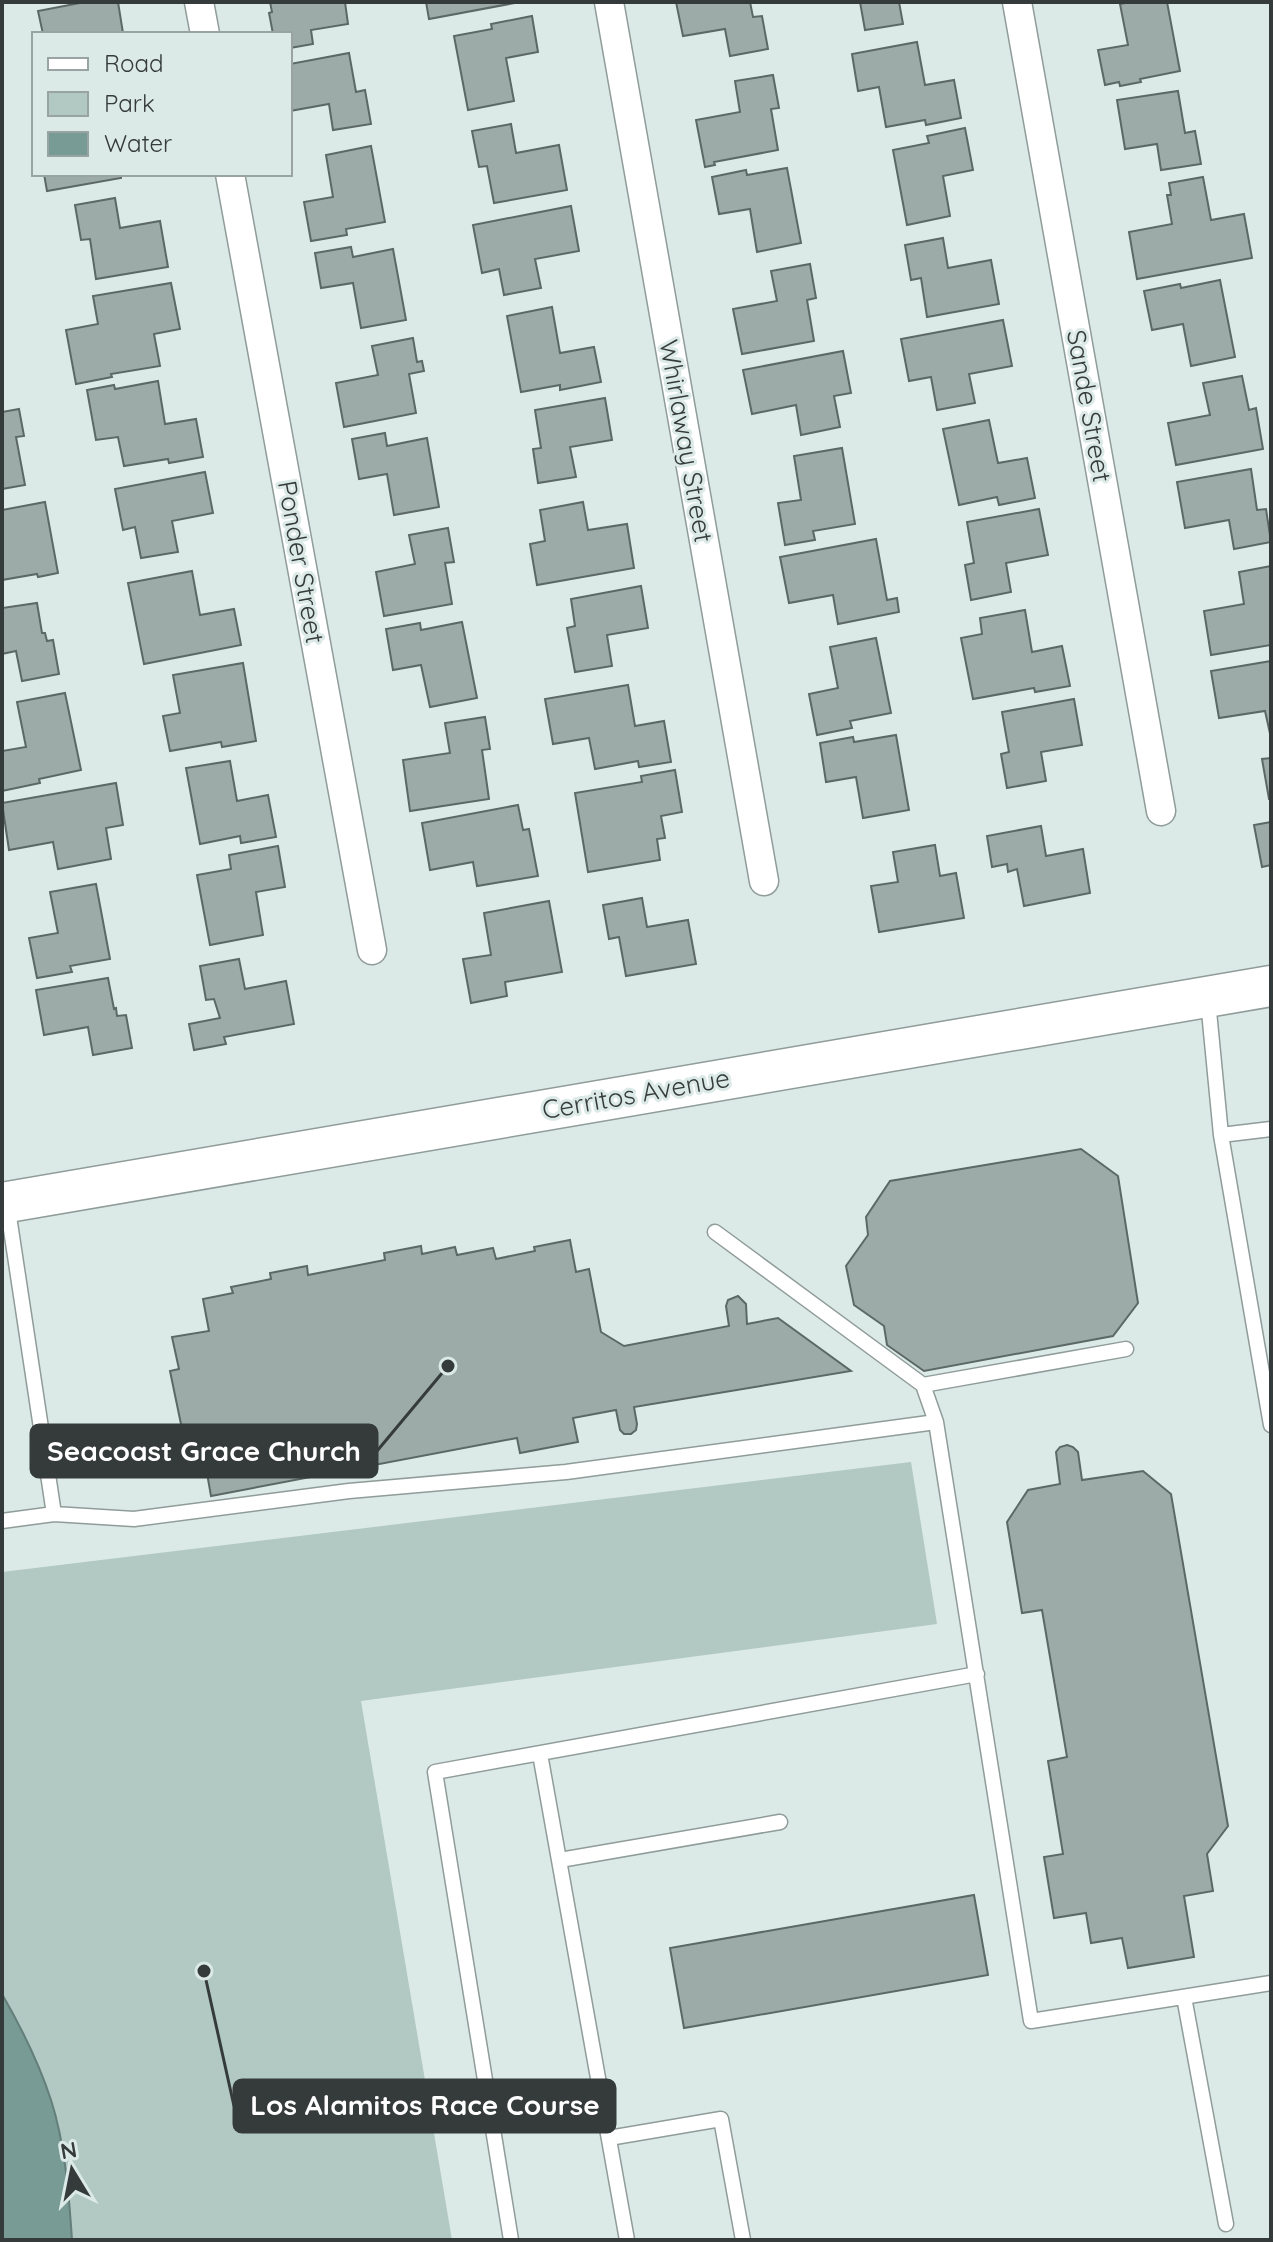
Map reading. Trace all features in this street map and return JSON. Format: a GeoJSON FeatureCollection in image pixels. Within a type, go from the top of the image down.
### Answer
{"type":"FeatureCollection","features":[{"type":"Feature","properties":{"kind":"main road","name":"Cerritos Avenue"},"geometry":{"type":"LineString","coordinates":[[4,1194],[1271,986]]}},
{"type":"Feature","properties":{"kind":"street"},"geometry":{"type":"LineString","coordinates":[[199,2],[205,32]]}},
{"type":"Feature","properties":{"kind":"street","name":"Whirlaway Street"},"geometry":{"type":"LineString","coordinates":[[609,2],[764,881]]}},
{"type":"Feature","properties":{"kind":"street","name":"Sande Street"},"geometry":{"type":"LineString","coordinates":[[1017,2],[1161,811]]}},
{"type":"Feature","properties":{"kind":"street","name":"Ponder Street"},"geometry":{"type":"LineString","coordinates":[[230,176],[372,950]]}},
{"type":"Feature","properties":{"kind":"lane"},"geometry":{"type":"LineString","coordinates":[[1208,996],[1221,1135],[1271,1425]]}},
{"type":"Feature","properties":{"kind":"lane"},"geometry":{"type":"LineString","coordinates":[[1221,1135],[1271,1129]]}},
{"type":"Feature","properties":{"kind":"lane"},"geometry":{"type":"LineString","coordinates":[[4,1194],[54,1514]]}},
{"type":"Feature","properties":{"kind":"lane"},"geometry":{"type":"LineString","coordinates":[[715,1232],[923,1385],[936,1422],[1031,2021],[1271,1983]]}},
{"type":"Feature","properties":{"kind":"lane"},"geometry":{"type":"LineString","coordinates":[[923,1385],[1126,1349]]}},
{"type":"Feature","properties":{"kind":"lane"},"geometry":{"type":"LineString","coordinates":[[2,1521],[54,1514],[134,1519],[349,1491],[566,1472],[936,1422]]}},
{"type":"Feature","properties":{"kind":"lane"},"geometry":{"type":"LineString","coordinates":[[511,2240],[435,1772],[977,1674]]}},
{"type":"Feature","properties":{"kind":"lane"},"geometry":{"type":"LineString","coordinates":[[540,1754],[627,2240]]}},
{"type":"Feature","properties":{"kind":"lane"},"geometry":{"type":"LineString","coordinates":[[560,1860],[780,1822]]}},
{"type":"Feature","properties":{"kind":"lane"},"geometry":{"type":"LineString","coordinates":[[1184,1997],[1226,2224]]}},
{"type":"Feature","properties":{"kind":"lane"},"geometry":{"type":"LineString","coordinates":[[609,2138],[721,2119],[743,2240]]}},
{"type":"Feature","properties":{"kind":"green space"},"geometry":{"type":"Polygon","coordinates":[[[911,1462],[937,1624],[361,1701],[452,2240],[2,2240],[2,1572],[911,1462]]]}},
{"type":"Feature","properties":{"kind":"water"},"geometry":{"type":"Polygon","coordinates":[[[2,1994],[35,2059],[56,2117],[66,2169],[72,2240],[2,2240],[2,1994]]]}},
{"type":"Feature","properties":{"kind":"building"},"geometry":{"type":"Polygon","coordinates":[[[85,2],[118,2],[123,32],[43,32],[38,11],[85,2]]]}},
{"type":"Feature","properties":{"kind":"building"},"geometry":{"type":"Polygon","coordinates":[[[270,2],[345,2],[348,24],[311,30],[313,44],[292,48],[292,32],[273,32],[269,13],[272,12],[270,2]]]}},
{"type":"Feature","properties":{"kind":"building"},"geometry":{"type":"Polygon","coordinates":[[[426,2],[520,2],[429,19],[426,2]]]}},
{"type":"Feature","properties":{"kind":"building"},"geometry":{"type":"Polygon","coordinates":[[[676,2],[750,2],[753,17],[762,16],[768,49],[730,56],[725,29],[683,36],[676,2]]]}},
{"type":"Feature","properties":{"kind":"building"},"geometry":{"type":"Polygon","coordinates":[[[860,2],[899,2],[903,24],[865,30],[860,2]]]}},
{"type":"Feature","properties":{"kind":"building"},"geometry":{"type":"Polygon","coordinates":[[[1167,2],[1180,71],[1120,86],[1119,82],[1105,85],[1098,50],[1128,45],[1120,4],[1167,2]]]}},
{"type":"Feature","properties":{"kind":"building"},"geometry":{"type":"Polygon","coordinates":[[[532,16],[538,52],[506,58],[514,101],[468,110],[454,36],[492,29],[491,24],[532,16]]]}},
{"type":"Feature","properties":{"kind":"building"},"geometry":{"type":"Polygon","coordinates":[[[917,42],[925,85],[954,80],[961,118],[926,125],[925,120],[886,127],[879,87],[858,91],[852,54],[917,42]]]}},
{"type":"Feature","properties":{"kind":"building"},"geometry":{"type":"Polygon","coordinates":[[[349,53],[356,92],[365,90],[371,124],[333,130],[329,104],[292,111],[292,64],[349,53]]]}},
{"type":"Feature","properties":{"kind":"building"},"geometry":{"type":"Polygon","coordinates":[[[773,75],[779,108],[771,109],[778,150],[714,162],[715,165],[705,167],[696,120],[740,112],[735,81],[773,75]]]}},
{"type":"Feature","properties":{"kind":"building"},"geometry":{"type":"Polygon","coordinates":[[[1178,91],[1185,133],[1195,131],[1201,164],[1161,170],[1157,144],[1125,149],[1117,100],[1178,91]]]}},
{"type":"Feature","properties":{"kind":"building"},"geometry":{"type":"Polygon","coordinates":[[[511,124],[516,153],[559,145],[567,190],[494,203],[487,166],[479,167],[472,131],[511,124]]]}},
{"type":"Feature","properties":{"kind":"building"},"geometry":{"type":"Polygon","coordinates":[[[965,128],[973,170],[943,176],[950,216],[907,225],[893,150],[929,143],[927,136],[965,128]]]}},
{"type":"Feature","properties":{"kind":"building"},"geometry":{"type":"Polygon","coordinates":[[[371,146],[385,222],[346,229],[347,235],[311,241],[304,202],[333,197],[326,155],[371,146]]]}},
{"type":"Feature","properties":{"kind":"building"},"geometry":{"type":"Polygon","coordinates":[[[787,168],[801,243],[757,252],[750,209],[719,214],[712,177],[746,170],[747,175],[787,168]]]}},
{"type":"Feature","properties":{"kind":"building"},"geometry":{"type":"Polygon","coordinates":[[[44,176],[121,176],[121,178],[47,191],[44,176]]]}},
{"type":"Feature","properties":{"kind":"building"},"geometry":{"type":"Polygon","coordinates":[[[1203,177],[1211,220],[1244,214],[1252,258],[1137,279],[1129,232],[1172,224],[1167,195],[1171,195],[1169,183],[1203,177]]]}},
{"type":"Feature","properties":{"kind":"building"},"geometry":{"type":"Polygon","coordinates":[[[115,198],[120,228],[160,221],[168,267],[96,279],[90,239],[81,240],[75,205],[115,198]]]}},
{"type":"Feature","properties":{"kind":"building"},"geometry":{"type":"Polygon","coordinates":[[[571,206],[579,251],[535,259],[541,288],[504,295],[499,269],[482,273],[473,225],[571,206]]]}},
{"type":"Feature","properties":{"kind":"building"},"geometry":{"type":"Polygon","coordinates":[[[943,238],[948,268],[991,260],[999,304],[927,317],[921,278],[911,280],[905,245],[943,238]]]}},
{"type":"Feature","properties":{"kind":"building"},"geometry":{"type":"Polygon","coordinates":[[[351,247],[353,257],[393,249],[406,320],[361,328],[353,283],[321,288],[315,253],[351,247]]]}},
{"type":"Feature","properties":{"kind":"building"},"geometry":{"type":"Polygon","coordinates":[[[810,264],[816,298],[807,300],[814,341],[742,354],[733,309],[777,301],[771,271],[810,264]]]}},
{"type":"Feature","properties":{"kind":"building"},"geometry":{"type":"Polygon","coordinates":[[[1220,280],[1235,357],[1191,366],[1183,324],[1152,330],[1144,291],[1220,280]]]}},
{"type":"Feature","properties":{"kind":"building"},"geometry":{"type":"Polygon","coordinates":[[[171,283],[180,329],[154,334],[160,366],[111,374],[112,377],[76,384],[66,330],[98,324],[93,296],[171,283]]]}},
{"type":"Feature","properties":{"kind":"building"},"geometry":{"type":"Polygon","coordinates":[[[552,307],[560,353],[594,347],[601,382],[560,390],[560,385],[521,392],[507,316],[552,307]]]}},
{"type":"Feature","properties":{"kind":"building"},"geometry":{"type":"Polygon","coordinates":[[[1003,320],[1012,366],[969,374],[975,403],[937,410],[931,377],[909,381],[901,339],[1003,320]]]}},
{"type":"Feature","properties":{"kind":"building"},"geometry":{"type":"Polygon","coordinates":[[[413,338],[417,362],[422,361],[424,371],[409,374],[416,413],[344,427],[336,383],[378,375],[372,346],[413,338]]]}},
{"type":"Feature","properties":{"kind":"building"},"geometry":{"type":"Polygon","coordinates":[[[843,351],[851,393],[834,396],[840,427],[801,435],[796,405],[752,414],[743,370],[843,351]]]}},
{"type":"Feature","properties":{"kind":"building"},"geometry":{"type":"Polygon","coordinates":[[[1242,376],[1249,410],[1256,408],[1263,449],[1176,465],[1168,423],[1210,415],[1203,383],[1242,376]]]}},
{"type":"Feature","properties":{"kind":"building"},"geometry":{"type":"Polygon","coordinates":[[[158,381],[165,424],[196,419],[203,457],[124,466],[118,437],[96,440],[87,390],[114,385],[115,389],[158,381]]]}},
{"type":"Feature","properties":{"kind":"building"},"geometry":{"type":"Polygon","coordinates":[[[605,398],[612,440],[570,447],[576,477],[538,483],[533,449],[541,448],[535,410],[605,398]]]}},
{"type":"Feature","properties":{"kind":"building"},"geometry":{"type":"Polygon","coordinates":[[[19,409],[24,436],[16,437],[25,485],[2,489],[2,412],[19,409]]]}},
{"type":"Feature","properties":{"kind":"building"},"geometry":{"type":"Polygon","coordinates":[[[989,420],[998,463],[1027,458],[1035,498],[999,505],[997,497],[959,505],[943,429],[989,420]]]}},
{"type":"Feature","properties":{"kind":"building"},"geometry":{"type":"Polygon","coordinates":[[[385,433],[387,446],[427,438],[439,507],[394,515],[387,474],[359,479],[352,439],[385,433]]]}},
{"type":"Feature","properties":{"kind":"building"},"geometry":{"type":"Polygon","coordinates":[[[842,448],[855,524],[813,531],[815,540],[785,545],[778,503],[801,500],[794,456],[842,448]]]}},
{"type":"Feature","properties":{"kind":"building"},"geometry":{"type":"Polygon","coordinates":[[[1251,469],[1257,510],[1266,509],[1271,542],[1234,549],[1229,520],[1185,528],[1177,482],[1251,469]]]}},
{"type":"Feature","properties":{"kind":"building"},"geometry":{"type":"Polygon","coordinates":[[[205,472],[213,513],[172,521],[178,552],[141,558],[135,527],[123,530],[115,489],[205,472]]]}},
{"type":"Feature","properties":{"kind":"building"},"geometry":{"type":"Polygon","coordinates":[[[45,502],[58,573],[2,580],[2,510],[45,502]]]}},
{"type":"Feature","properties":{"kind":"building"},"geometry":{"type":"Polygon","coordinates":[[[583,502],[588,530],[627,524],[634,568],[537,585],[530,544],[545,541],[540,510],[583,502]]]}},
{"type":"Feature","properties":{"kind":"building"},"geometry":{"type":"Polygon","coordinates":[[[1039,509],[1048,555],[1006,563],[1011,592],[971,600],[965,565],[974,563],[967,522],[1039,509]]]}},
{"type":"Feature","properties":{"kind":"building"},"geometry":{"type":"Polygon","coordinates":[[[448,528],[454,562],[445,563],[452,604],[384,616],[376,572],[415,564],[409,535],[448,528]]]}},
{"type":"Feature","properties":{"kind":"building"},"geometry":{"type":"Polygon","coordinates":[[[876,539],[887,600],[897,598],[899,612],[838,624],[833,595],[789,603],[780,557],[876,539]]]}},
{"type":"Feature","properties":{"kind":"building"},"geometry":{"type":"Polygon","coordinates":[[[1271,566],[1271,645],[1211,655],[1204,611],[1244,604],[1239,572],[1271,566]]]}},
{"type":"Feature","properties":{"kind":"building"},"geometry":{"type":"Polygon","coordinates":[[[192,571],[200,615],[234,609],[241,645],[144,664],[128,583],[192,571]]]}},
{"type":"Feature","properties":{"kind":"building"},"geometry":{"type":"Polygon","coordinates":[[[641,586],[648,628],[607,635],[612,666],[575,672],[567,628],[575,626],[571,599],[641,586]]]}},
{"type":"Feature","properties":{"kind":"building"},"geometry":{"type":"Polygon","coordinates":[[[37,603],[42,633],[45,633],[47,641],[53,640],[59,674],[22,681],[16,651],[2,654],[2,608],[37,603]]]}},
{"type":"Feature","properties":{"kind":"building"},"geometry":{"type":"Polygon","coordinates":[[[1025,610],[1032,652],[1062,646],[1070,686],[1035,692],[1034,688],[973,699],[961,638],[982,634],[980,618],[1025,610]]]}},
{"type":"Feature","properties":{"kind":"building"},"geometry":{"type":"Polygon","coordinates":[[[462,622],[477,698],[430,707],[421,665],[393,670],[386,629],[420,623],[421,630],[462,622]]]}},
{"type":"Feature","properties":{"kind":"building"},"geometry":{"type":"Polygon","coordinates":[[[876,638],[891,713],[850,721],[852,728],[817,735],[809,694],[838,688],[830,647],[876,638]]]}},
{"type":"Feature","properties":{"kind":"building"},"geometry":{"type":"Polygon","coordinates":[[[1271,661],[1271,738],[1265,711],[1219,718],[1211,671],[1271,661]]]}},
{"type":"Feature","properties":{"kind":"building"},"geometry":{"type":"Polygon","coordinates":[[[243,663],[256,741],[222,747],[221,742],[170,751],[163,716],[180,713],[173,675],[243,663]]]}},
{"type":"Feature","properties":{"kind":"building"},"geometry":{"type":"Polygon","coordinates":[[[628,685],[635,726],[664,721],[671,762],[639,767],[638,761],[595,769],[589,738],[553,744],[545,699],[628,685]]]}},
{"type":"Feature","properties":{"kind":"building"},"geometry":{"type":"Polygon","coordinates":[[[65,693],[81,770],[2,791],[2,751],[26,747],[17,702],[65,693]]]}},
{"type":"Feature","properties":{"kind":"building"},"geometry":{"type":"Polygon","coordinates":[[[1074,699],[1082,745],[1041,752],[1046,781],[1007,788],[1001,754],[1009,752],[1002,712],[1074,699]]]}},
{"type":"Feature","properties":{"kind":"building"},"geometry":{"type":"Polygon","coordinates":[[[485,717],[490,749],[482,750],[489,799],[410,811],[403,760],[450,753],[445,723],[485,717]]]}},
{"type":"Feature","properties":{"kind":"building"},"geometry":{"type":"Polygon","coordinates":[[[896,735],[909,810],[863,818],[856,777],[826,782],[820,743],[853,737],[854,742],[896,735]]]}},
{"type":"Feature","properties":{"kind":"building"},"geometry":{"type":"Polygon","coordinates":[[[1271,758],[1271,799],[1269,799],[1262,759],[1271,758]]]}},
{"type":"Feature","properties":{"kind":"building"},"geometry":{"type":"Polygon","coordinates":[[[230,761],[237,801],[268,795],[276,837],[241,843],[240,836],[200,844],[186,768],[230,761]]]}},
{"type":"Feature","properties":{"kind":"building"},"geometry":{"type":"Polygon","coordinates":[[[675,770],[682,812],[661,816],[665,838],[657,839],[660,860],[588,872],[575,793],[642,782],[641,776],[675,770]]]}},
{"type":"Feature","properties":{"kind":"building"},"geometry":{"type":"Polygon","coordinates":[[[116,783],[123,825],[106,828],[111,859],[58,869],[53,842],[9,850],[2,803],[116,783]]]}},
{"type":"Feature","properties":{"kind":"building"},"geometry":{"type":"Polygon","coordinates":[[[518,805],[523,830],[529,829],[538,876],[477,886],[473,862],[430,870],[422,823],[518,805]]]}},
{"type":"Feature","properties":{"kind":"building"},"geometry":{"type":"Polygon","coordinates":[[[1271,822],[1271,865],[1262,867],[1254,825],[1271,822]]]}},
{"type":"Feature","properties":{"kind":"building"},"geometry":{"type":"Polygon","coordinates":[[[1041,826],[1046,856],[1083,849],[1090,893],[1024,906],[1017,869],[1008,872],[1007,864],[992,867],[987,836],[1041,826]]]}},
{"type":"Feature","properties":{"kind":"building"},"geometry":{"type":"Polygon","coordinates":[[[935,845],[940,876],[956,873],[964,918],[879,932],[871,886],[898,882],[893,852],[935,845]]]}},
{"type":"Feature","properties":{"kind":"building"},"geometry":{"type":"Polygon","coordinates":[[[278,846],[285,887],[256,892],[263,935],[210,945],[197,875],[231,869],[229,855],[278,846]]]}},
{"type":"Feature","properties":{"kind":"building"},"geometry":{"type":"Polygon","coordinates":[[[96,884],[110,959],[70,966],[72,972],[37,978],[29,938],[58,933],[50,892],[96,884]]]}},
{"type":"Feature","properties":{"kind":"building"},"geometry":{"type":"Polygon","coordinates":[[[642,898],[647,927],[688,920],[696,964],[626,976],[619,937],[609,939],[603,905],[642,898]]]}},
{"type":"Feature","properties":{"kind":"building"},"geometry":{"type":"Polygon","coordinates":[[[549,901],[562,972],[505,982],[507,996],[471,1003],[463,959],[491,955],[484,913],[549,901]]]}},
{"type":"Feature","properties":{"kind":"building"},"geometry":{"type":"Polygon","coordinates":[[[239,959],[245,989],[286,981],[294,1024],[224,1037],[226,1044],[194,1050],[189,1024],[220,1018],[214,999],[206,1000],[200,966],[239,959]]]}},
{"type":"Feature","properties":{"kind":"building"},"geometry":{"type":"Polygon","coordinates":[[[108,978],[117,1016],[126,1015],[132,1048],[93,1055],[88,1027],[44,1035],[36,990],[108,978]]]}},
{"type":"Feature","properties":{"kind":"building"},"geometry":{"type":"Polygon","coordinates":[[[1081,1149],[1118,1176],[1138,1303],[1113,1336],[924,1371],[887,1345],[884,1326],[854,1305],[846,1266],[868,1235],[866,1217],[890,1181],[1081,1149]]]}},
{"type":"Feature","properties":{"kind":"building"},"geometry":{"type":"Polygon","coordinates":[[[570,1240],[576,1272],[589,1269],[601,1332],[624,1346],[729,1326],[726,1306],[728,1300],[738,1296],[746,1304],[747,1324],[778,1318],[851,1371],[634,1407],[637,1424],[631,1434],[620,1430],[616,1410],[573,1418],[578,1442],[520,1453],[517,1438],[211,1496],[204,1456],[195,1458],[189,1427],[182,1429],[170,1371],[179,1369],[172,1337],[209,1331],[203,1299],[233,1293],[231,1287],[271,1279],[270,1273],[307,1266],[308,1275],[385,1260],[384,1253],[421,1246],[422,1254],[455,1247],[457,1255],[493,1248],[496,1259],[570,1240]]]}},
{"type":"Feature","properties":{"kind":"building"},"geometry":{"type":"Polygon","coordinates":[[[1067,1445],[1078,1452],[1082,1480],[1143,1471],[1171,1494],[1228,1826],[1207,1854],[1213,1891],[1184,1896],[1194,1957],[1128,1968],[1122,1938],[1091,1943],[1086,1913],[1054,1918],[1044,1857],[1063,1854],[1048,1761],[1067,1757],[1042,1610],[1022,1613],[1007,1522],[1028,1490],[1060,1484],[1056,1452],[1067,1445]]]}},
{"type":"Feature","properties":{"kind":"building"},"geometry":{"type":"Polygon","coordinates":[[[974,1895],[988,1975],[684,2028],[670,1948],[974,1895]]]}},
{"type":"Feature","properties":{"kind":"place","name":"Seacoast Grace Church"},"geometry":{"type":"Point","coordinates":[448,1366]}},
{"type":"Feature","properties":{"kind":"place","name":"Los Alamitos Race Course"},"geometry":{"type":"Point","coordinates":[204,1971]}}]}
